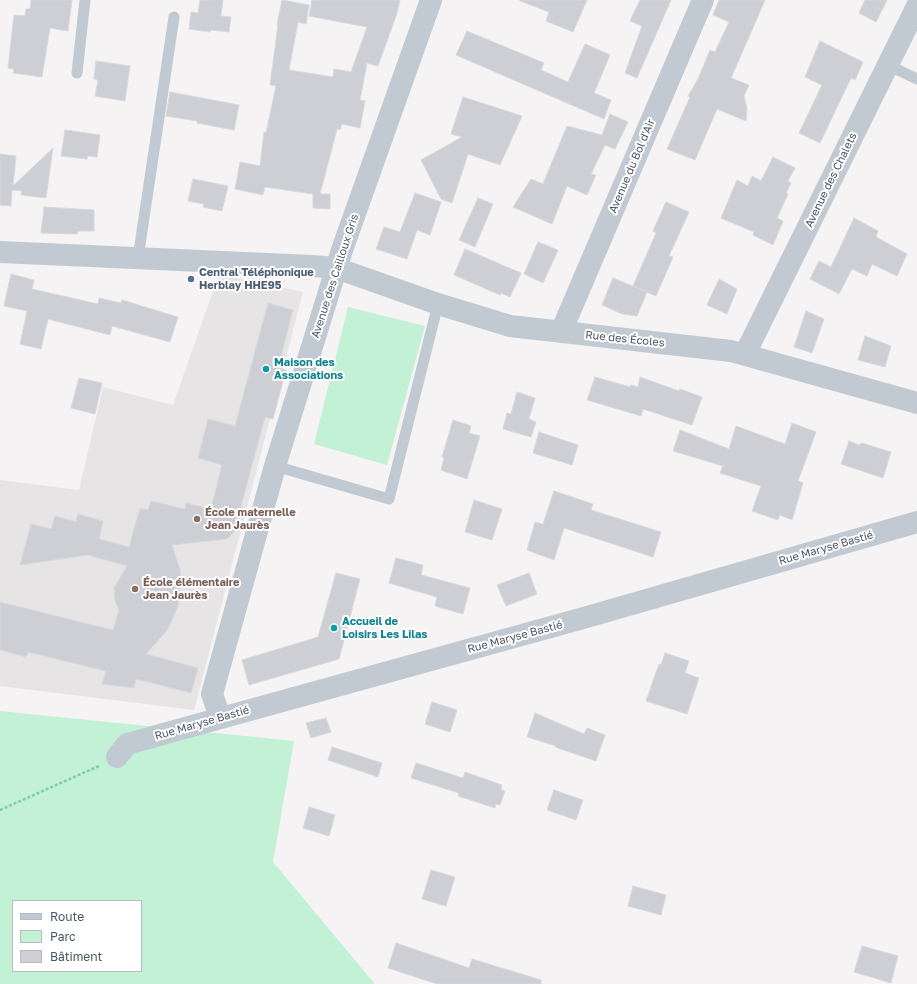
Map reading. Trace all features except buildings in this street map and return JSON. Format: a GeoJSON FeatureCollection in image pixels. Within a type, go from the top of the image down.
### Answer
{"type":"FeatureCollection","features":[{"type":"Feature","properties":{"kind":"street","name":"Avenue des Cailloux Gris"},"geometry":{"type":"LineString","coordinates":[[220,717],[212,694],[276,466],[336,268],[431,0]]}},
{"type":"Feature","properties":{"kind":"street","name":"Avenue du Bol d'Air"},"geometry":{"type":"LineString","coordinates":[[561,332],[703,0]]}},
{"type":"Feature","properties":{"kind":"street","name":"Avenue des Chalets"},"geometry":{"type":"LineString","coordinates":[[745,354],[917,6]]}},
{"type":"Feature","properties":{"kind":"street","name":"Rue des Écoles"},"geometry":{"type":"LineString","coordinates":[[0,252],[336,268],[438,304],[510,326],[731,351],[917,403]]}},
{"type":"Feature","properties":{"kind":"street","name":"Rue Maryse Bastié"},"geometry":{"type":"LineString","coordinates":[[117,757],[127,744],[220,717],[587,617],[917,522]]}},
{"type":"Feature","properties":{"kind":"lane"},"geometry":{"type":"LineString","coordinates":[[77,73],[85,0]]}},
{"type":"Feature","properties":{"kind":"lane"},"geometry":{"type":"LineString","coordinates":[[138,258],[174,17]]}},
{"type":"Feature","properties":{"kind":"lane"},"geometry":{"type":"LineString","coordinates":[[888,65],[917,79]]}},
{"type":"Feature","properties":{"kind":"lane"},"geometry":{"type":"LineString","coordinates":[[276,466],[389,499],[438,304]]}},
{"type":"Feature","properties":{"kind":"path"},"geometry":{"type":"LineString","coordinates":[[0,810],[85,773],[117,757]]}},
{"type":"Feature","properties":{"kind":"shaded area"},"geometry":{"type":"Polygon","coordinates":[[[219,274],[303,292],[194,710],[0,686],[0,480],[79,490],[103,387],[173,405],[219,274]]]}},
{"type":"Feature","properties":{"kind":"green space"},"geometry":{"type":"Polygon","coordinates":[[[348,307],[425,326],[387,465],[314,444],[348,307]]]}},
{"type":"Feature","properties":{"kind":"green space"},"geometry":{"type":"Polygon","coordinates":[[[0,711],[294,741],[273,862],[374,983],[0,984],[0,711]]]}},
{"type":"Feature","properties":{"kind":"place","name":"Central Téléphonique Herblay HHE95"},"geometry":{"type":"Point","coordinates":[191,279]}},
{"type":"Feature","properties":{"kind":"place","name":"Maison des Associations"},"geometry":{"type":"Point","coordinates":[266,369]}},
{"type":"Feature","properties":{"kind":"place","name":"École maternelle Jean Jaurès"},"geometry":{"type":"Point","coordinates":[197,519]}},
{"type":"Feature","properties":{"kind":"place","name":"École élémentaire Jean Jaurès"},"geometry":{"type":"Point","coordinates":[135,589]}},
{"type":"Feature","properties":{"kind":"place","name":"Accueil de Loisirs Les Lilas"},"geometry":{"type":"Point","coordinates":[334,628]}}]}
